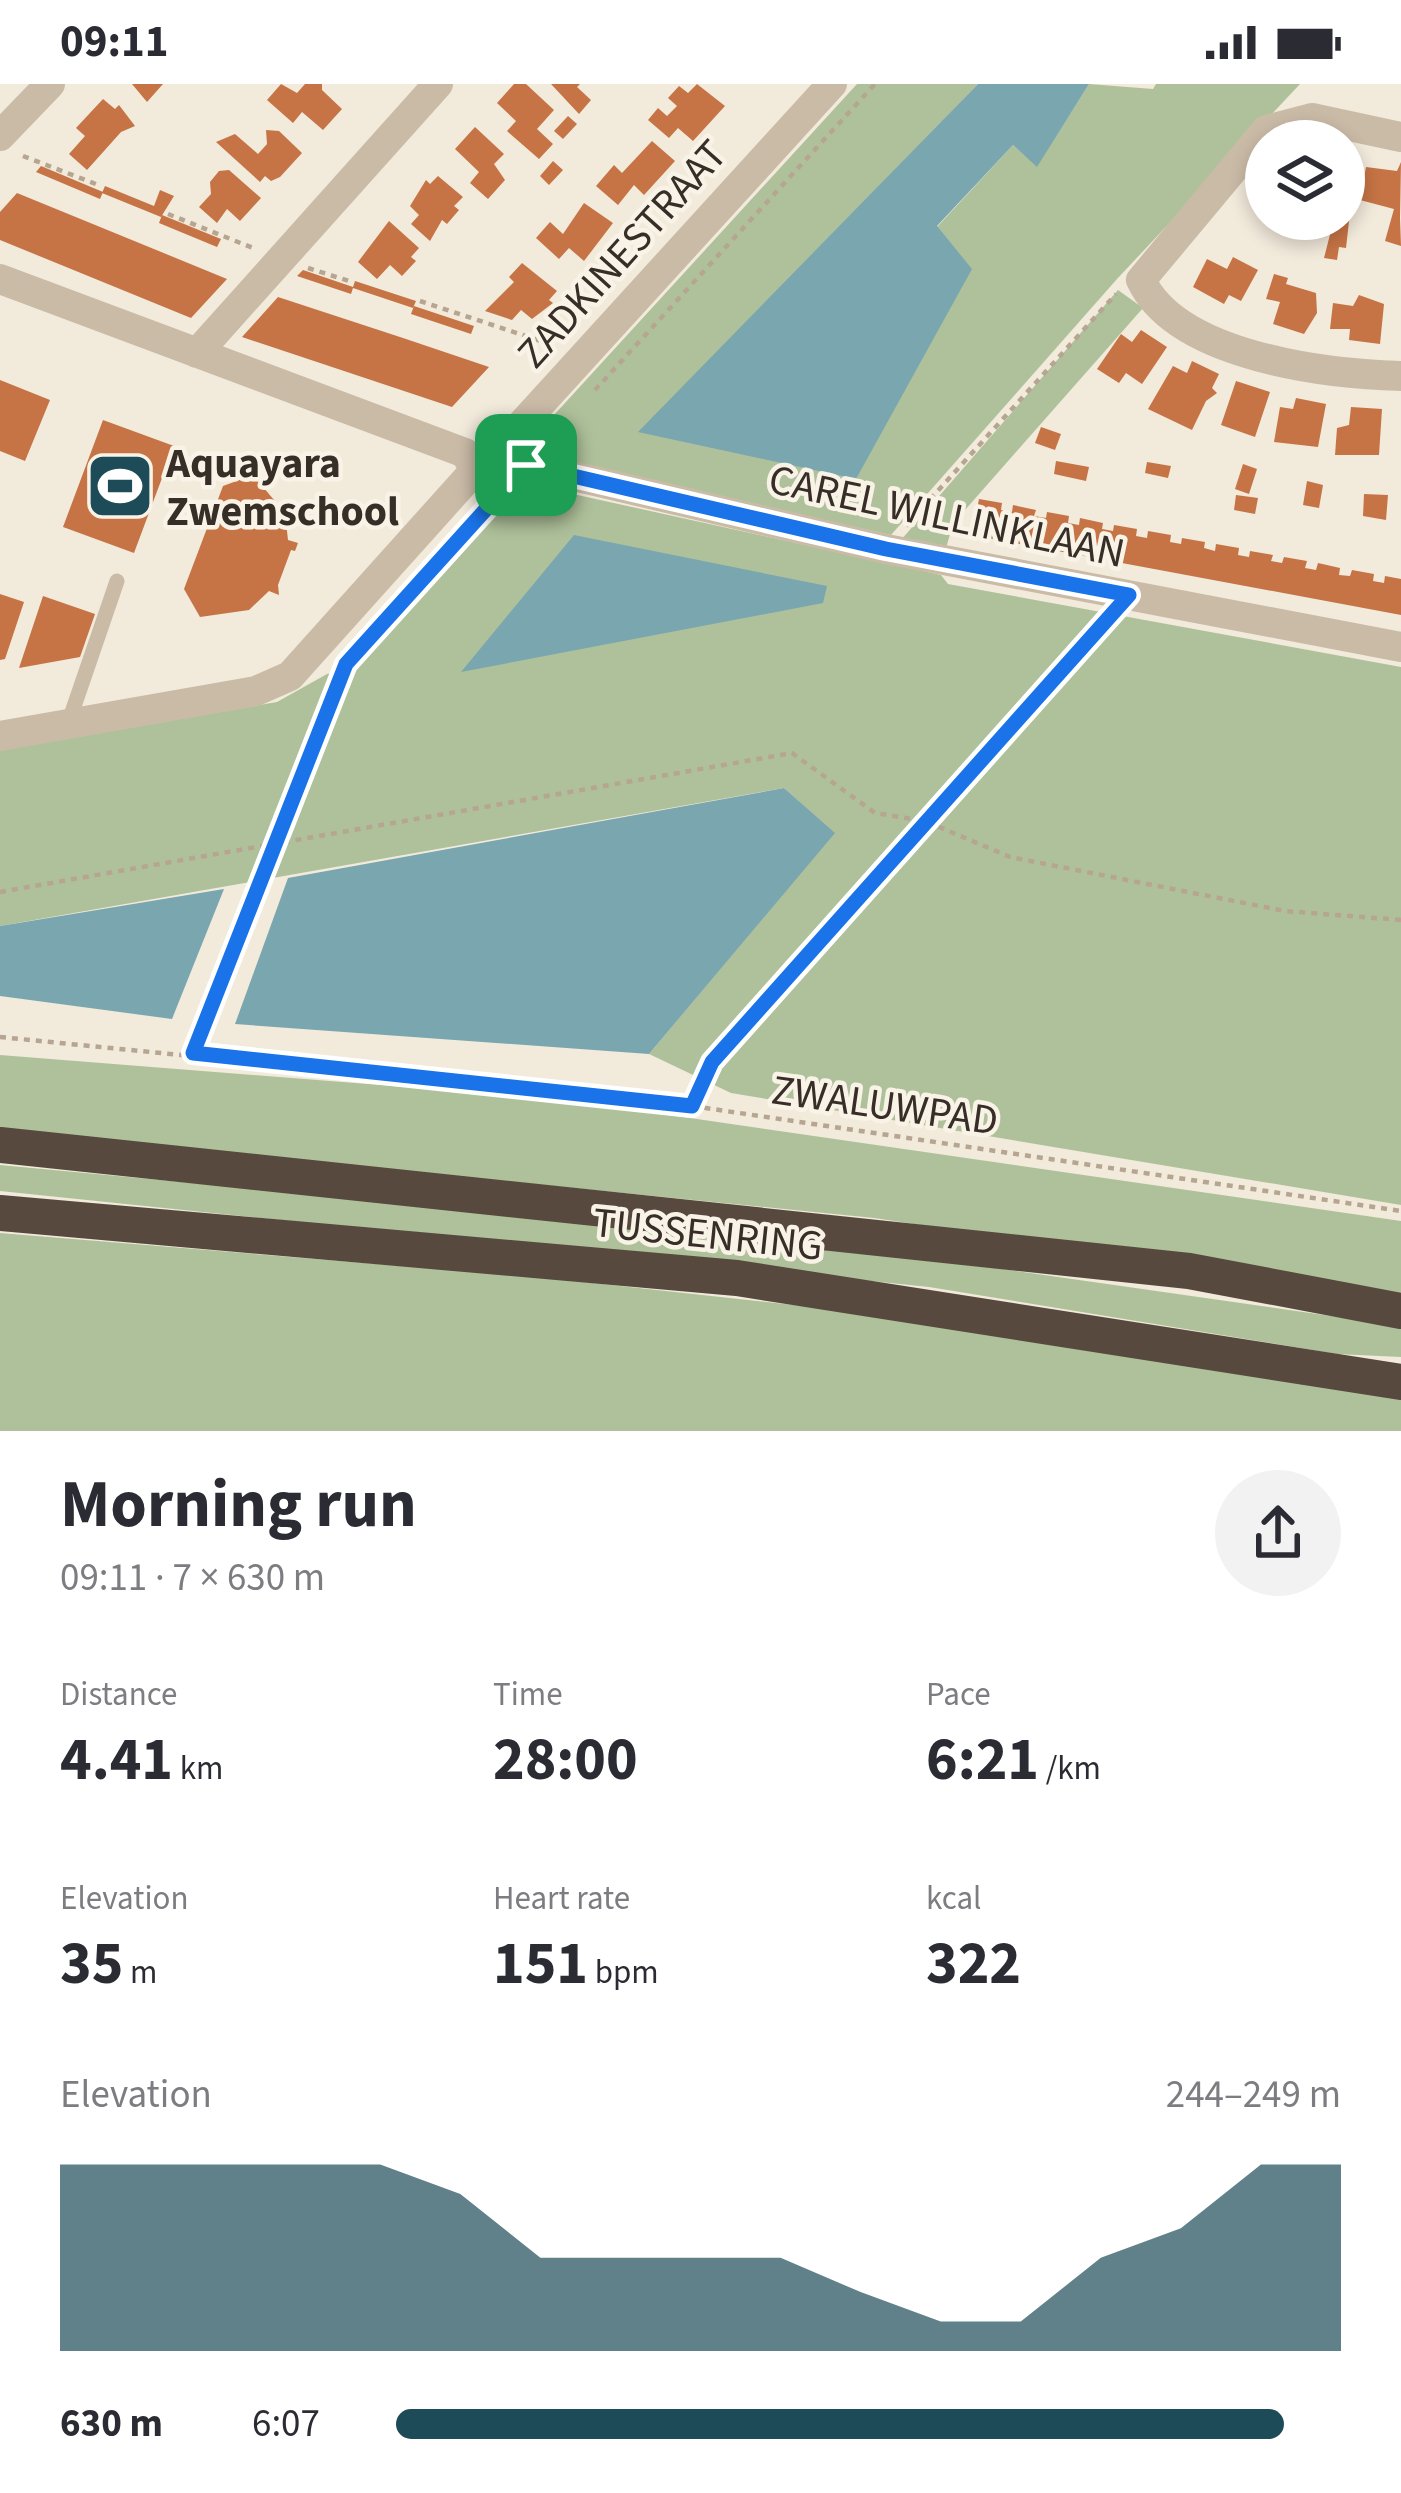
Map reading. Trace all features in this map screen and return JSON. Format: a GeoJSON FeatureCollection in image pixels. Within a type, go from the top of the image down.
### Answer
{"type":"FeatureCollection","features":[{"type":"Feature","properties":{"kind":"highway","name":"TUSSENRING"},"geometry":{"type":"LineString","coordinates":[[0,1144],[1189,1271],[1401,1311]]}},
{"type":"Feature","properties":{"kind":"highway","name":"TUSSENRING"},"geometry":{"type":"LineString","coordinates":[[0,1213],[737,1278],[1401,1382]]}},
{"type":"Feature","properties":{"kind":"street"},"geometry":{"type":"LineString","coordinates":[[10,146],[50,84]]}},
{"type":"Feature","properties":{"kind":"street"},"geometry":{"type":"LineString","coordinates":[[197,353],[438,84]]}},
{"type":"Feature","properties":{"kind":"street","name":"ZADKINESTRAAT"},"geometry":{"type":"LineString","coordinates":[[526,465],[514,458],[512,444],[521,425],[832,84]]}},
{"type":"Feature","properties":{"kind":"street"},"geometry":{"type":"LineString","coordinates":[[1401,136],[1312,118],[1266,130],[1141,280],[1156,304],[1225,346],[1322,373],[1401,376]]}},
{"type":"Feature","properties":{"kind":"street"},"geometry":{"type":"LineString","coordinates":[[0,279],[465,453],[473,461],[473,474],[290,676],[256,691],[0,736]]}},
{"type":"Feature","properties":{"kind":"street","name":"CAREL WILLINKLAAN"},"geometry":{"type":"LineString","coordinates":[[526,465],[886,549],[1401,647]]}},
{"type":"Feature","properties":{"kind":"lane"},"geometry":{"type":"LineString","coordinates":[[68,724],[117,581]]}},
{"type":"Feature","properties":{"kind":"path"},"geometry":{"type":"LineString","coordinates":[[589,396],[875,84]]}},
{"type":"Feature","properties":{"kind":"path"},"geometry":{"type":"LineString","coordinates":[[10,146],[101,186]]}},
{"type":"Feature","properties":{"kind":"path"},"geometry":{"type":"LineString","coordinates":[[886,549],[1124,285],[1141,280]]}},
{"type":"Feature","properties":{"kind":"path"},"geometry":{"type":"LineString","coordinates":[[420,301],[584,356]]}},
{"type":"Feature","properties":{"kind":"path"},"geometry":{"type":"LineString","coordinates":[[193,1053],[346,664],[526,465]]}},
{"type":"Feature","properties":{"kind":"path"},"geometry":{"type":"LineString","coordinates":[[692,1106],[712,1062],[1129,595]]}},
{"type":"Feature","properties":{"kind":"path"},"geometry":{"type":"LineString","coordinates":[[0,892],[792,753],[875,813],[926,820],[1010,857],[1285,910],[1401,920]]}},
{"type":"Feature","properties":{"kind":"path","name":"ZWALUWPAD"},"geometry":{"type":"LineString","coordinates":[[0,1037],[692,1106],[1401,1211]]}},
{"type":"Feature","properties":{"kind":"green space"},"geometry":{"type":"Polygon","coordinates":[[[857,84],[978,84],[640,432],[937,227],[1013,145],[1037,166],[1089,84],[1153,89],[1156,84],[1300,84],[1266,120],[1245,120],[1245,143],[1117,279],[891,535],[545,458],[530,444],[857,84]]]}},
{"type":"Feature","properties":{"kind":"green space"},"geometry":{"type":"Polygon","coordinates":[[[1118,290],[1143,308],[953,524],[946,548],[901,540],[1118,290]]]}},
{"type":"Feature","properties":{"kind":"green space"},"geometry":{"type":"Polygon","coordinates":[[[523,483],[941,575],[948,584],[1401,667],[1401,1205],[731,1093],[649,1054],[834,833],[784,788],[0,926],[0,750],[277,702],[327,674],[352,669],[523,483]]]}},
{"type":"Feature","properties":{"kind":"green space"},"geometry":{"type":"Polygon","coordinates":[[[0,1055],[559,1099],[1401,1221],[1401,1297],[874,1218],[0,1131],[0,1055]]]}},
{"type":"Feature","properties":{"kind":"green space"},"geometry":{"type":"Polygon","coordinates":[[[0,1165],[799,1240],[1401,1326],[1401,1357],[1337,1354],[929,1287],[0,1191],[0,1165]]]}},
{"type":"Feature","properties":{"kind":"green space"},"geometry":{"type":"Polygon","coordinates":[[[0,1233],[547,1278],[812,1307],[1401,1397],[1401,1431],[0,1431],[0,1233]]]}},
{"type":"Feature","properties":{"kind":"water"},"geometry":{"type":"Polygon","coordinates":[[[978,84],[1089,84],[1037,167],[1013,145],[937,226],[972,269],[856,479],[638,432],[978,84]]]}},
{"type":"Feature","properties":{"kind":"water"},"geometry":{"type":"Polygon","coordinates":[[[574,535],[827,586],[823,603],[461,672],[574,535]]]}},
{"type":"Feature","properties":{"kind":"water"},"geometry":{"type":"Polygon","coordinates":[[[784,788],[835,833],[649,1054],[235,1024],[288,878],[784,788]]]}},
{"type":"Feature","properties":{"kind":"water"},"geometry":{"type":"Polygon","coordinates":[[[224,889],[172,1019],[0,996],[0,926],[224,889]]]}},
{"type":"Feature","properties":{"kind":"building"},"geometry":{"type":"Polygon","coordinates":[[[132,84],[163,84],[147,102],[132,84]]]}},
{"type":"Feature","properties":{"kind":"building"},"geometry":{"type":"Polygon","coordinates":[[[281,84],[297,93],[305,84],[322,84],[322,90],[342,109],[323,130],[302,112],[293,123],[267,100],[281,84]]]}},
{"type":"Feature","properties":{"kind":"building"},"geometry":{"type":"Polygon","coordinates":[[[514,84],[526,84],[554,110],[537,129],[553,144],[539,159],[507,131],[516,121],[497,103],[514,84]]]}},
{"type":"Feature","properties":{"kind":"building"},"geometry":{"type":"Polygon","coordinates":[[[551,84],[580,84],[577,87],[591,100],[579,114],[551,84]]]}},
{"type":"Feature","properties":{"kind":"building"},"geometry":{"type":"Polygon","coordinates":[[[697,84],[725,106],[693,141],[678,128],[669,138],[648,120],[658,108],[667,116],[677,106],[668,98],[679,86],[688,93],[697,84]]]}},
{"type":"Feature","properties":{"kind":"building"},"geometry":{"type":"Polygon","coordinates":[[[103,99],[115,109],[119,105],[135,126],[121,132],[87,170],[69,154],[85,136],[76,128],[103,99]]]}},
{"type":"Feature","properties":{"kind":"building"},"geometry":{"type":"Polygon","coordinates":[[[568,116],[577,124],[563,139],[554,131],[568,116]]]}},
{"type":"Feature","properties":{"kind":"building"},"geometry":{"type":"Polygon","coordinates":[[[475,127],[504,154],[494,164],[505,180],[488,199],[470,183],[479,172],[455,149],[475,127]]]}},
{"type":"Feature","properties":{"kind":"building"},"geometry":{"type":"Polygon","coordinates":[[[266,130],[279,131],[302,153],[280,177],[271,181],[265,176],[260,182],[216,142],[235,134],[258,154],[267,144],[266,130]]]}},
{"type":"Feature","properties":{"kind":"building"},"geometry":{"type":"Polygon","coordinates":[[[652,141],[675,161],[644,195],[634,185],[618,205],[596,186],[614,165],[622,173],[652,141]]]}},
{"type":"Feature","properties":{"kind":"building"},"geometry":{"type":"Polygon","coordinates":[[[553,161],[563,170],[549,185],[540,176],[553,161]]]}},
{"type":"Feature","properties":{"kind":"building"},"geometry":{"type":"Polygon","coordinates":[[[1401,162],[1401,246],[1385,241],[1394,209],[1365,201],[1366,167],[1397,171],[1401,162]]]}},
{"type":"Feature","properties":{"kind":"building"},"geometry":{"type":"Polygon","coordinates":[[[41,166],[103,192],[100,199],[36,172],[41,166]]]}},
{"type":"Feature","properties":{"kind":"building"},"geometry":{"type":"Polygon","coordinates":[[[229,170],[261,198],[240,221],[227,209],[217,223],[199,207],[211,194],[210,182],[219,171],[229,170]]]}},
{"type":"Feature","properties":{"kind":"building"},"geometry":{"type":"Polygon","coordinates":[[[438,176],[463,197],[454,206],[459,210],[447,224],[442,220],[430,241],[411,224],[419,215],[410,206],[426,180],[430,184],[438,176]]]}},
{"type":"Feature","properties":{"kind":"building"},"geometry":{"type":"Polygon","coordinates":[[[105,186],[154,206],[160,190],[174,196],[161,217],[102,193],[105,186]]]}},
{"type":"Feature","properties":{"kind":"building"},"geometry":{"type":"Polygon","coordinates":[[[17,193],[227,279],[191,318],[0,240],[0,212],[17,193]]]}},
{"type":"Feature","properties":{"kind":"building"},"geometry":{"type":"Polygon","coordinates":[[[584,203],[613,223],[584,261],[569,248],[559,259],[536,238],[550,222],[563,234],[584,203]]]}},
{"type":"Feature","properties":{"kind":"building"},"geometry":{"type":"Polygon","coordinates":[[[162,215],[221,239],[217,247],[159,223],[162,215]]]}},
{"type":"Feature","properties":{"kind":"building"},"geometry":{"type":"Polygon","coordinates":[[[389,221],[419,248],[411,257],[416,261],[402,276],[390,265],[377,279],[358,262],[389,221]]]}},
{"type":"Feature","properties":{"kind":"building"},"geometry":{"type":"Polygon","coordinates":[[[1329,240],[1347,240],[1346,248],[1339,247],[1337,260],[1324,258],[1329,240]]]}},
{"type":"Feature","properties":{"kind":"building"},"geometry":{"type":"Polygon","coordinates":[[[1233,257],[1258,270],[1241,301],[1229,295],[1224,304],[1193,287],[1207,259],[1227,269],[1233,257]]]}},
{"type":"Feature","properties":{"kind":"building"},"geometry":{"type":"Polygon","coordinates":[[[522,263],[557,291],[549,300],[553,303],[532,319],[521,310],[512,320],[485,311],[514,282],[509,277],[522,263]]]}},
{"type":"Feature","properties":{"kind":"building"},"geometry":{"type":"Polygon","coordinates":[[[303,270],[416,301],[413,308],[353,288],[351,294],[297,276],[303,270]]]}},
{"type":"Feature","properties":{"kind":"building"},"geometry":{"type":"Polygon","coordinates":[[[1274,274],[1288,278],[1286,284],[1316,293],[1317,313],[1304,334],[1273,324],[1280,302],[1266,299],[1274,274]]]}},
{"type":"Feature","properties":{"kind":"building"},"geometry":{"type":"Polygon","coordinates":[[[1359,295],[1384,304],[1380,344],[1349,340],[1350,329],[1330,329],[1333,303],[1353,306],[1359,295]]]}},
{"type":"Feature","properties":{"kind":"building"},"geometry":{"type":"Polygon","coordinates":[[[278,297],[489,367],[452,407],[242,337],[278,297]]]}},
{"type":"Feature","properties":{"kind":"building"},"geometry":{"type":"Polygon","coordinates":[[[414,306],[474,326],[471,334],[411,314],[414,306]]]}},
{"type":"Feature","properties":{"kind":"building"},"geometry":{"type":"Polygon","coordinates":[[[1141,330],[1167,347],[1142,384],[1126,373],[1119,383],[1097,369],[1121,334],[1132,342],[1141,330]]]}},
{"type":"Feature","properties":{"kind":"building"},"geometry":{"type":"Polygon","coordinates":[[[1192,361],[1219,374],[1212,388],[1217,393],[1206,401],[1192,430],[1148,409],[1173,366],[1187,373],[1192,361]]]}},
{"type":"Feature","properties":{"kind":"building"},"geometry":{"type":"Polygon","coordinates":[[[0,380],[50,400],[25,461],[0,451],[0,380]]]}},
{"type":"Feature","properties":{"kind":"building"},"geometry":{"type":"Polygon","coordinates":[[[1236,381],[1270,392],[1255,437],[1221,425],[1236,381]]]}},
{"type":"Feature","properties":{"kind":"building"},"geometry":{"type":"Polygon","coordinates":[[[1296,398],[1326,404],[1318,447],[1274,442],[1280,407],[1293,409],[1296,398]]]}},
{"type":"Feature","properties":{"kind":"building"},"geometry":{"type":"Polygon","coordinates":[[[1351,407],[1382,409],[1379,455],[1335,455],[1337,428],[1349,425],[1351,407]]]}},
{"type":"Feature","properties":{"kind":"building"},"geometry":{"type":"Polygon","coordinates":[[[103,420],[174,446],[134,553],[63,527],[103,420]]]}},
{"type":"Feature","properties":{"kind":"building"},"geometry":{"type":"Polygon","coordinates":[[[1041,427],[1061,434],[1055,450],[1035,443],[1041,427]]]}},
{"type":"Feature","properties":{"kind":"building"},"geometry":{"type":"Polygon","coordinates":[[[1056,461],[1089,467],[1086,481],[1054,474],[1056,461]]]}},
{"type":"Feature","properties":{"kind":"building"},"geometry":{"type":"Polygon","coordinates":[[[1147,462],[1171,466],[1168,478],[1145,473],[1147,462]]]}},
{"type":"Feature","properties":{"kind":"building"},"geometry":{"type":"Polygon","coordinates":[[[1243,464],[1257,469],[1249,494],[1235,489],[1243,464]]]}},
{"type":"Feature","properties":{"kind":"building"},"geometry":{"type":"Polygon","coordinates":[[[253,475],[285,513],[288,540],[298,543],[278,585],[279,595],[269,591],[249,610],[200,617],[184,589],[223,486],[253,475]]]}},
{"type":"Feature","properties":{"kind":"building"},"geometry":{"type":"Polygon","coordinates":[[[1307,481],[1323,485],[1319,508],[1303,505],[1307,481]]]}},
{"type":"Feature","properties":{"kind":"building"},"geometry":{"type":"Polygon","coordinates":[[[1364,494],[1388,495],[1386,520],[1363,516],[1364,494]]]}},
{"type":"Feature","properties":{"kind":"building"},"geometry":{"type":"Polygon","coordinates":[[[1236,495],[1258,498],[1255,514],[1234,510],[1236,495]]]}},
{"type":"Feature","properties":{"kind":"building"},"geometry":{"type":"Polygon","coordinates":[[[979,499],[1002,503],[1001,510],[1012,512],[1013,505],[1036,510],[1034,516],[1046,518],[1047,512],[1069,516],[1068,523],[1079,525],[1080,518],[1103,523],[1102,529],[1113,531],[1114,525],[1137,529],[1136,536],[1147,538],[1148,531],[1171,535],[1170,542],[1181,544],[1182,538],[1205,542],[1204,548],[1215,551],[1216,544],[1239,548],[1238,555],[1249,557],[1250,551],[1273,555],[1271,561],[1282,563],[1284,557],[1307,561],[1305,568],[1316,570],[1318,563],[1340,568],[1339,575],[1350,576],[1352,570],[1374,574],[1373,581],[1384,583],[1385,576],[1401,579],[1401,615],[972,535],[979,499]]]}},
{"type":"Feature","properties":{"kind":"building"},"geometry":{"type":"Polygon","coordinates":[[[0,594],[24,602],[5,659],[0,660],[0,594]]]}},
{"type":"Feature","properties":{"kind":"building"},"geometry":{"type":"Polygon","coordinates":[[[43,596],[95,614],[80,657],[19,668],[43,596]]]}},
{"type":"Feature","properties":{"kind":"place","name":"Aquayara Zwemschool"},"geometry":{"type":"Point","coordinates":[120,486]}},
{"type":"Feature","properties":{"kind":"route"},"geometry":{"type":"LineString","coordinates":[[526,465],[886,549],[1129,595],[712,1062],[692,1106],[193,1053],[346,664],[526,465]]}}]}
